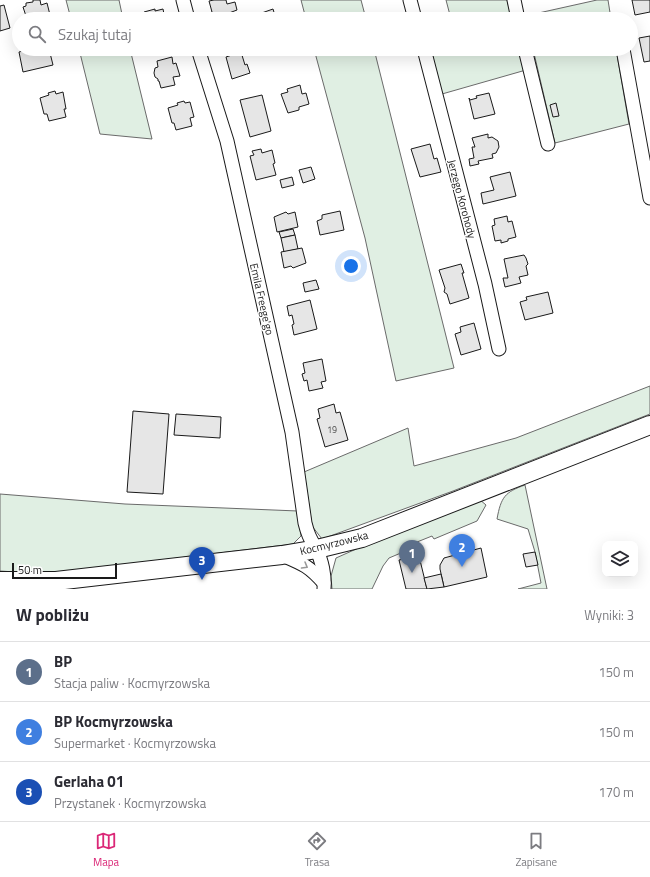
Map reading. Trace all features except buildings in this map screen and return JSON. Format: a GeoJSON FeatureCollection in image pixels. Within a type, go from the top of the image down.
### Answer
{"type":"FeatureCollection","features":[{"type":"Feature","properties":{"kind":"main road","name":"Kocmyrzowska"},"geometry":{"type":"LineString","coordinates":[[0,581],[56,581],[282,555],[317,549],[362,538],[650,425]]}},
{"type":"Feature","properties":{"kind":"street"},"geometry":{"type":"LineString","coordinates":[[182,0],[186,12]]}},
{"type":"Feature","properties":{"kind":"street"},"geometry":{"type":"LineString","coordinates":[[410,0],[413,12]]}},
{"type":"Feature","properties":{"kind":"street"},"geometry":{"type":"LineString","coordinates":[[514,0],[517,12]]}},
{"type":"Feature","properties":{"kind":"street","name":"Emila Freege'go"},"geometry":{"type":"LineString","coordinates":[[200,56],[227,141],[292,432],[305,522],[308,535],[317,549],[320,558],[324,586]]}},
{"type":"Feature","properties":{"kind":"street","name":"Jerzego Korohody"},"geometry":{"type":"LineString","coordinates":[[426,56],[485,284],[499,349]]}},
{"type":"Feature","properties":{"kind":"street"},"geometry":{"type":"LineString","coordinates":[[527,56],[548,144]]}},
{"type":"Feature","properties":{"kind":"street"},"geometry":{"type":"LineString","coordinates":[[624,56],[650,198]]}},
{"type":"Feature","properties":{"kind":"street"},"geometry":{"type":"LineString","coordinates":[[282,555],[306,565],[314,572],[324,586]]}},
{"type":"Feature","properties":{"kind":"green space"},"geometry":{"type":"Polygon","coordinates":[[[66,0],[119,0],[122,12],[69,12],[66,0]]]}},
{"type":"Feature","properties":{"kind":"green space"},"geometry":{"type":"Polygon","coordinates":[[[301,0],[361,0],[364,12],[304,12],[301,0]]]}},
{"type":"Feature","properties":{"kind":"green space"},"geometry":{"type":"Polygon","coordinates":[[[446,0],[507,0],[510,12],[449,12],[446,0]]]}},
{"type":"Feature","properties":{"kind":"green space"},"geometry":{"type":"Polygon","coordinates":[[[597,0],[608,0],[610,12],[543,12],[597,0]]]}},
{"type":"Feature","properties":{"kind":"green space"},"geometry":{"type":"Polygon","coordinates":[[[81,56],[132,56],[152,139],[100,134],[81,56]]]}},
{"type":"Feature","properties":{"kind":"green space"},"geometry":{"type":"Polygon","coordinates":[[[316,56],[376,56],[454,368],[396,381],[365,238],[316,56]]]}},
{"type":"Feature","properties":{"kind":"green space"},"geometry":{"type":"Polygon","coordinates":[[[431,56],[523,56],[526,70],[442,94],[431,56]]]}},
{"type":"Feature","properties":{"kind":"green space"},"geometry":{"type":"Polygon","coordinates":[[[535,56],[617,56],[629,124],[555,143],[535,56]]]}},
{"type":"Feature","properties":{"kind":"green space"},"geometry":{"type":"Polygon","coordinates":[[[650,386],[650,414],[453,491],[322,539],[312,526],[304,472],[408,428],[414,466],[516,438],[650,386]]]}},
{"type":"Feature","properties":{"kind":"green space"},"geometry":{"type":"Polygon","coordinates":[[[525,485],[547,589],[518,589],[541,583],[535,552],[528,529],[497,519],[500,505],[505,496],[513,490],[525,485]]]}},
{"type":"Feature","properties":{"kind":"green space"},"geometry":{"type":"Polygon","coordinates":[[[0,494],[125,504],[298,511],[301,536],[293,544],[47,574],[0,571],[0,494]]]}},
{"type":"Feature","properties":{"kind":"green space"},"geometry":{"type":"Polygon","coordinates":[[[479,499],[486,505],[477,521],[434,539],[432,536],[407,546],[408,550],[389,558],[383,566],[372,589],[332,589],[331,576],[336,558],[479,499]]]}},
{"type":"Feature","properties":{"kind":"place","name":"BP Kocmyrzowska"},"geometry":{"type":"Point","coordinates":[462,567]}},
{"type":"Feature","properties":{"kind":"place","name":"BP"},"geometry":{"type":"Point","coordinates":[412,573]}},
{"type":"Feature","properties":{"kind":"place","name":"Gerlaha 01"},"geometry":{"type":"Point","coordinates":[202,580]}}]}
